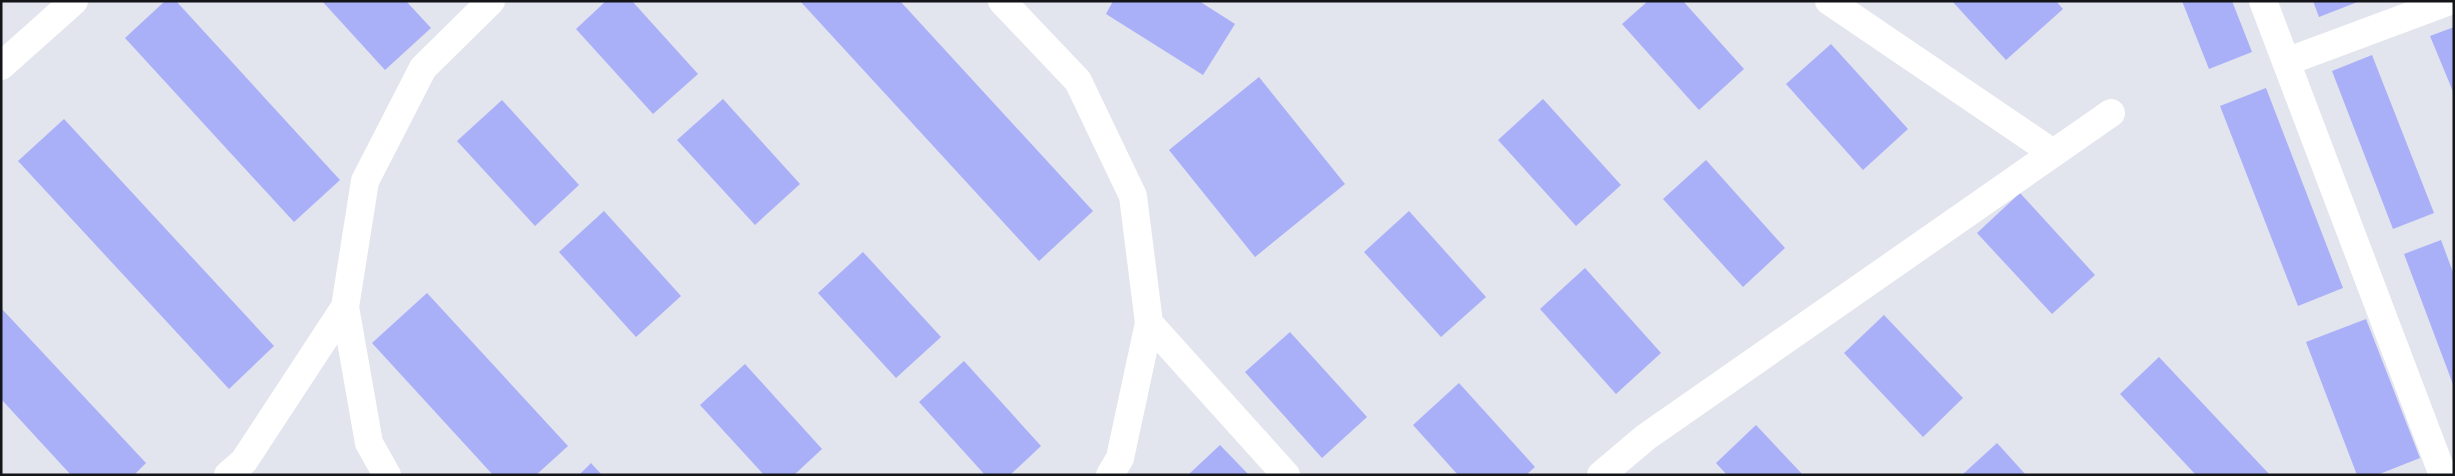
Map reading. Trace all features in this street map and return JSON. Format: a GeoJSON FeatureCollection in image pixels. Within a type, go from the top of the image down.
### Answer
{"type":"FeatureCollection","features":[{"type":"Feature","properties":{"kind":"lane"},"geometry":{"type":"LineString","coordinates":[[1,66],[74,1]]}},
{"type":"Feature","properties":{"kind":"lane"},"geometry":{"type":"LineString","coordinates":[[387,475],[369,443],[345,307],[365,181],[423,68],[491,1]]}},
{"type":"Feature","properties":{"kind":"lane"},"geometry":{"type":"LineString","coordinates":[[1002,1],[1078,81],[1133,196],[1149,323],[1120,458],[1110,475]]}},
{"type":"Feature","properties":{"kind":"lane"},"geometry":{"type":"LineString","coordinates":[[1829,1],[2053,153]]}},
{"type":"Feature","properties":{"kind":"lane"},"geometry":{"type":"LineString","coordinates":[[2263,1],[2443,475]]}},
{"type":"Feature","properties":{"kind":"lane"},"geometry":{"type":"LineString","coordinates":[[2286,62],[2450,1]]}},
{"type":"Feature","properties":{"kind":"lane"},"geometry":{"type":"LineString","coordinates":[[1601,475],[1646,437],[2110,112]]}},
{"type":"Feature","properties":{"kind":"lane"},"geometry":{"type":"LineString","coordinates":[[228,475],[244,461],[345,307]]}},
{"type":"Feature","properties":{"kind":"lane"},"geometry":{"type":"LineString","coordinates":[[1149,323],[1286,475]]}},
{"type":"Feature","properties":{"kind":"building"},"geometry":{"type":"Polygon","coordinates":[[[165,1],[176,1],[340,180],[294,222],[125,38],[165,1]]]}},
{"type":"Feature","properties":{"kind":"building"},"geometry":{"type":"Polygon","coordinates":[[[322,1],[406,1],[431,28],[385,70],[322,1]]]}},
{"type":"Feature","properties":{"kind":"building"},"geometry":{"type":"Polygon","coordinates":[[[606,1],[632,1],[698,74],[653,114],[576,29],[606,1]]]}},
{"type":"Feature","properties":{"kind":"building"},"geometry":{"type":"Polygon","coordinates":[[[800,1],[900,1],[1093,211],[1039,261],[800,1]]]}},
{"type":"Feature","properties":{"kind":"building"},"geometry":{"type":"Polygon","coordinates":[[[1113,1],[1199,1],[1235,24],[1203,75],[1106,14],[1113,1]]]}},
{"type":"Feature","properties":{"kind":"building"},"geometry":{"type":"Polygon","coordinates":[[[1648,1],[1683,1],[1744,69],[1699,110],[1622,24],[1648,1]]]}},
{"type":"Feature","properties":{"kind":"building"},"geometry":{"type":"Polygon","coordinates":[[[1952,1],[2056,1],[2063,9],[2006,60],[1952,1]]]}},
{"type":"Feature","properties":{"kind":"building"},"geometry":{"type":"Polygon","coordinates":[[[2182,1],[2232,1],[2252,52],[2209,69],[2182,1]]]}},
{"type":"Feature","properties":{"kind":"building"},"geometry":{"type":"Polygon","coordinates":[[[2313,1],[2360,1],[2319,17],[2313,1]]]}},
{"type":"Feature","properties":{"kind":"building"},"geometry":{"type":"Polygon","coordinates":[[[2454,27],[2454,94],[2430,36],[2454,27]]]}},
{"type":"Feature","properties":{"kind":"building"},"geometry":{"type":"Polygon","coordinates":[[[1831,44],[1908,129],[1863,170],[1786,84],[1831,44]]]}},
{"type":"Feature","properties":{"kind":"building"},"geometry":{"type":"Polygon","coordinates":[[[2372,55],[2434,213],[2393,229],[2332,71],[2372,55]]]}},
{"type":"Feature","properties":{"kind":"building"},"geometry":{"type":"Polygon","coordinates":[[[1259,77],[1345,184],[1255,257],[1169,150],[1259,77]]]}},
{"type":"Feature","properties":{"kind":"building"},"geometry":{"type":"Polygon","coordinates":[[[2266,88],[2343,288],[2298,306],[2220,106],[2266,88]]]}},
{"type":"Feature","properties":{"kind":"building"},"geometry":{"type":"Polygon","coordinates":[[[723,99],[800,184],[755,225],[677,140],[723,99]]]}},
{"type":"Feature","properties":{"kind":"building"},"geometry":{"type":"Polygon","coordinates":[[[1543,99],[1621,185],[1576,226],[1498,140],[1543,99]]]}},
{"type":"Feature","properties":{"kind":"building"},"geometry":{"type":"Polygon","coordinates":[[[502,100],[579,185],[535,226],[457,141],[502,100]]]}},
{"type":"Feature","properties":{"kind":"building"},"geometry":{"type":"Polygon","coordinates":[[[64,119],[274,346],[229,389],[18,161],[64,119]]]}},
{"type":"Feature","properties":{"kind":"building"},"geometry":{"type":"Polygon","coordinates":[[[1706,160],[1785,248],[1743,287],[1663,199],[1706,160]]]}},
{"type":"Feature","properties":{"kind":"building"},"geometry":{"type":"Polygon","coordinates":[[[2020,193],[2095,275],[2052,314],[1977,233],[2020,193]]]}},
{"type":"Feature","properties":{"kind":"building"},"geometry":{"type":"Polygon","coordinates":[[[604,211],[681,296],[636,337],[559,252],[604,211]]]}},
{"type":"Feature","properties":{"kind":"building"},"geometry":{"type":"Polygon","coordinates":[[[1409,211],[1486,297],[1441,337],[1364,252],[1409,211]]]}},
{"type":"Feature","properties":{"kind":"building"},"geometry":{"type":"Polygon","coordinates":[[[2441,240],[2454,275],[2454,387],[2404,254],[2441,240]]]}},
{"type":"Feature","properties":{"kind":"building"},"geometry":{"type":"Polygon","coordinates":[[[863,252],[941,337],[896,378],[818,293],[863,252]]]}},
{"type":"Feature","properties":{"kind":"building"},"geometry":{"type":"Polygon","coordinates":[[[1585,268],[1661,353],[1616,394],[1540,309],[1585,268]]]}},
{"type":"Feature","properties":{"kind":"building"},"geometry":{"type":"Polygon","coordinates":[[[427,293],[568,446],[536,475],[493,475],[372,343],[427,293]]]}},
{"type":"Feature","properties":{"kind":"building"},"geometry":{"type":"Polygon","coordinates":[[[1,308],[146,463],[134,475],[71,475],[1,399],[1,308]]]}},
{"type":"Feature","properties":{"kind":"building"},"geometry":{"type":"Polygon","coordinates":[[[1884,315],[1963,398],[1923,437],[1844,353],[1884,315]]]}},
{"type":"Feature","properties":{"kind":"building"},"geometry":{"type":"Polygon","coordinates":[[[2366,319],[2420,458],[2377,475],[2357,475],[2306,342],[2366,319]]]}},
{"type":"Feature","properties":{"kind":"building"},"geometry":{"type":"Polygon","coordinates":[[[1290,332],[1367,417],[1322,458],[1245,372],[1290,332]]]}},
{"type":"Feature","properties":{"kind":"building"},"geometry":{"type":"Polygon","coordinates":[[[2159,357],[2270,475],[2196,475],[2120,394],[2159,357]]]}},
{"type":"Feature","properties":{"kind":"building"},"geometry":{"type":"Polygon","coordinates":[[[964,361],[1041,446],[1010,475],[985,475],[919,402],[964,361]]]}},
{"type":"Feature","properties":{"kind":"building"},"geometry":{"type":"Polygon","coordinates":[[[745,364],[822,449],[794,475],[764,475],[700,405],[745,364]]]}},
{"type":"Feature","properties":{"kind":"building"},"geometry":{"type":"Polygon","coordinates":[[[1459,383],[1535,467],[1526,475],[1458,475],[1413,425],[1459,383]]]}},
{"type":"Feature","properties":{"kind":"building"},"geometry":{"type":"Polygon","coordinates":[[[1756,425],[1803,475],[1727,475],[1716,463],[1756,425]]]}},
{"type":"Feature","properties":{"kind":"building"},"geometry":{"type":"Polygon","coordinates":[[[1997,443],[2026,475],[1962,475],[1997,443]]]}},
{"type":"Feature","properties":{"kind":"building"},"geometry":{"type":"Polygon","coordinates":[[[1220,445],[1249,475],[1188,475],[1220,445]]]}},
{"type":"Feature","properties":{"kind":"building"},"geometry":{"type":"Polygon","coordinates":[[[591,463],[602,475],[579,475],[591,463]]]}}]}
